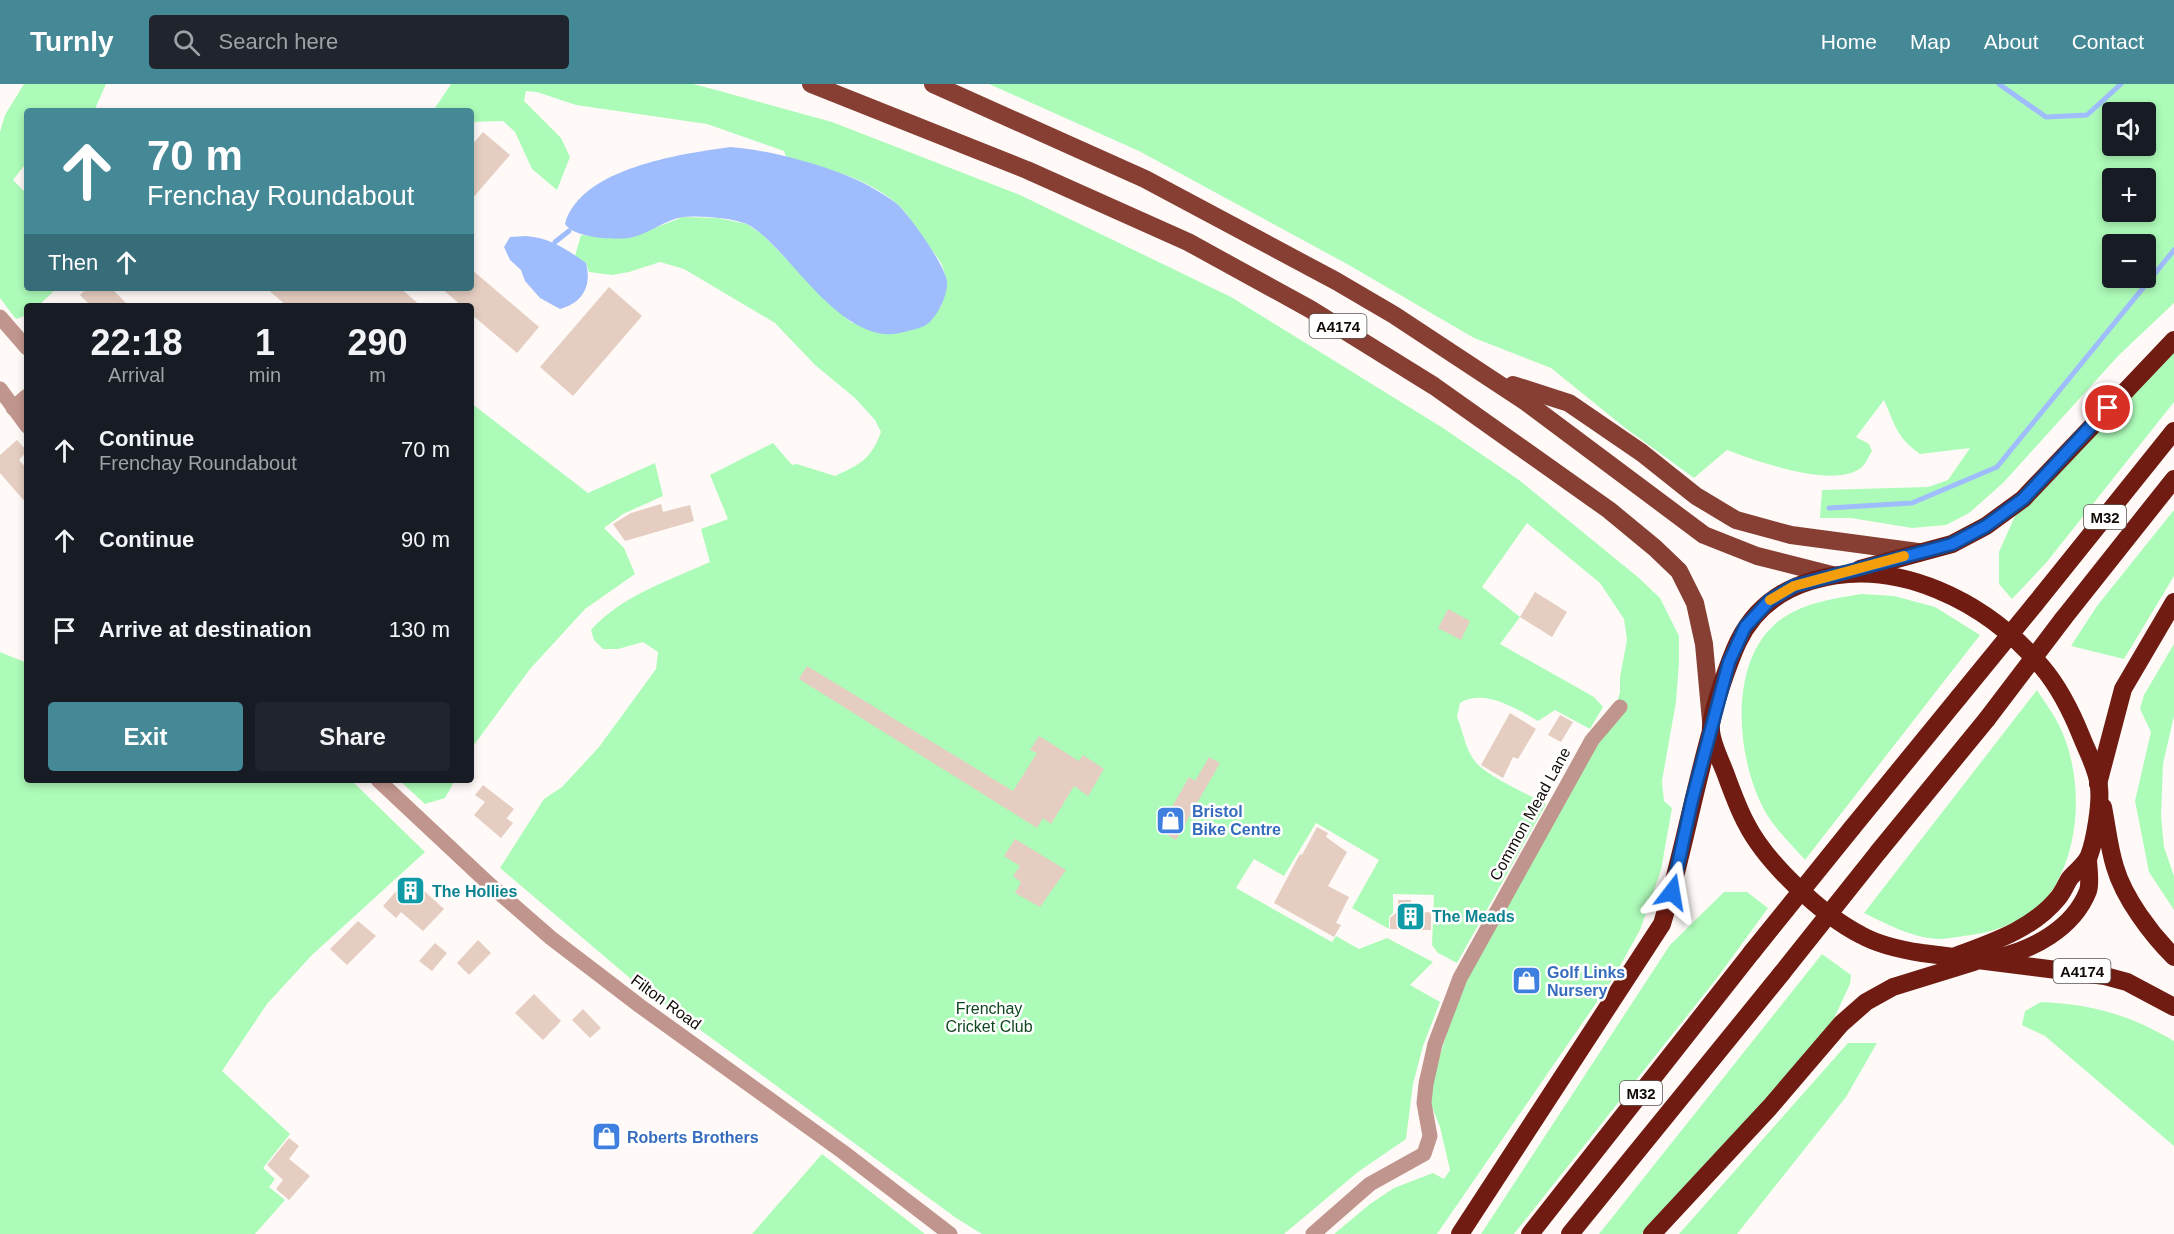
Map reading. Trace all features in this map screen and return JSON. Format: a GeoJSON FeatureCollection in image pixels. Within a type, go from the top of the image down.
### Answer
{"type":"FeatureCollection","features":[{"type":"Feature","properties":{"kind":"highway"},"geometry":{"type":"LineString","coordinates":[[1460,1234],[1662,924],[1677,875],[1689,810],[1729,662],[1745,627],[1769,601],[1794,586],[1952,544],[1986,526],[2023,499],[2174,340]]}},
{"type":"Feature","properties":{"kind":"highway","name":"M32"},"geometry":{"type":"LineString","coordinates":[[1530,1234],[1752,952],[2174,431]]}},
{"type":"Feature","properties":{"kind":"highway","name":"M32"},"geometry":{"type":"LineString","coordinates":[[1570,1234],[1987,719],[2174,479]]}},
{"type":"Feature","properties":{"kind":"highway"},"geometry":{"type":"LineString","coordinates":[[1838,574],[1881,574],[1946,593],[1993,622],[2019,643],[2042,668],[2058,689],[2073,716],[2099,786],[2115,868],[2154,937],[2174,957]]}},
{"type":"Feature","properties":{"kind":"highway"},"geometry":{"type":"LineString","coordinates":[[1652,1234],[1770,1107],[1841,1024],[1866,1002],[1911,980],[2012,954],[2037,944],[2065,923],[2089,890],[2088,858],[2097,820],[2099,786],[2123,689],[2174,602]]}},
{"type":"Feature","properties":{"kind":"highway"},"geometry":{"type":"LineString","coordinates":[[1711,728],[1747,825],[1787,876],[1833,919],[1864,937],[1900,949],[1953,957],[2009,934],[2033,921],[2058,897],[2088,858]]}},
{"type":"Feature","properties":{"kind":"highway","name":"A4174"},"geometry":{"type":"LineString","coordinates":[[1953,957],[2104,976],[2127,982],[2174,1007]]}},
{"type":"Feature","properties":{"kind":"main road","name":"A4174"},"geometry":{"type":"LineString","coordinates":[[811,84],[1027,170],[1188,242],[1310,309],[1434,386],[1609,510],[1679,571],[1695,603],[1704,644],[1711,728]]}},
{"type":"Feature","properties":{"kind":"main road","name":"A4174"},"geometry":{"type":"LineString","coordinates":[[933,84],[1145,179],[1264,241],[1394,315],[1557,424],[1704,535],[1757,556],[1838,574]]}},
{"type":"Feature","properties":{"kind":"main road","name":"A4174"},"geometry":{"type":"LineString","coordinates":[[1494,380],[1569,403],[1642,453],[1696,496],[1736,520],[1791,536],[1918,552]]}},
{"type":"Feature","properties":{"kind":"street"},"geometry":{"type":"LineString","coordinates":[[0,317],[24,345]]}},
{"type":"Feature","properties":{"kind":"street"},"geometry":{"type":"LineString","coordinates":[[0,389],[24,422]]}},
{"type":"Feature","properties":{"kind":"street"},"geometry":{"type":"LineString","coordinates":[[13,408],[24,399]]}},
{"type":"Feature","properties":{"kind":"street","name":"Common Mead Lane"},"geometry":{"type":"LineString","coordinates":[[1313,1234],[1370,1184],[1424,1154],[1430,1136],[1424,1103],[1426,1084],[1435,1044],[1460,978],[1592,740],[1620,707]]}},
{"type":"Feature","properties":{"kind":"street","name":"Filton Road"},"geometry":{"type":"LineString","coordinates":[[381,783],[489,884],[551,938],[640,1006],[843,1152],[950,1234]]}},
{"type":"Feature","properties":{"kind":"green space"},"geometry":{"type":"Polygon","coordinates":[[[24,84],[106,84],[95,108],[24,108],[24,166],[13,180],[24,191],[24,291],[54,291],[41,303],[24,303],[24,316],[16,319],[0,298],[0,132],[5,115],[24,84]]]}},
{"type":"Feature","properties":{"kind":"green space","name":"Frenchay Cricket Club"},"geometry":{"type":"Polygon","coordinates":[[[451,84],[693,84],[832,122],[1020,195],[1231,297],[1443,428],[1519,480],[1639,578],[1660,598],[1679,636],[1676,702],[1662,781],[1664,801],[1672,808],[1661,870],[1640,930],[1612,980],[1437,1234],[1334,1234],[1370,1204],[1394,1188],[1433,1173],[1444,1179],[1450,1170],[1440,1127],[1430,1102],[1432,1081],[1449,1026],[1465,983],[1595,748],[1609,730],[1620,692],[1620,677],[1627,640],[1624,619],[1600,583],[1527,523],[1482,587],[1520,617],[1500,644],[1594,697],[1603,707],[1590,729],[1555,710],[1538,721],[1510,706],[1490,699],[1469,699],[1460,703],[1457,717],[1466,745],[1479,766],[1496,778],[1546,804],[1457,963],[1438,953],[1432,945],[1434,895],[1393,894],[1393,913],[1389,917],[1389,929],[1352,908],[1379,860],[1316,823],[1284,876],[1254,859],[1236,888],[1332,942],[1336,936],[1359,949],[1387,938],[1433,962],[1410,985],[1440,1002],[1423,1046],[1413,1084],[1406,1139],[1358,1172],[1284,1234],[982,1234],[956,1218],[631,979],[500,868],[544,799],[562,787],[599,747],[656,669],[658,652],[643,642],[618,649],[603,649],[594,640],[591,630],[603,618],[631,598],[710,562],[701,529],[728,519],[710,475],[773,443],[792,465],[797,464],[835,476],[864,460],[873,449],[881,432],[875,420],[855,398],[815,365],[775,323],[684,269],[660,262],[612,275],[589,272],[586,263],[575,256],[581,235],[629,238],[683,217],[718,218],[747,224],[763,235],[831,305],[852,323],[941,307],[945,285],[944,269],[901,207],[873,187],[830,170],[787,159],[784,151],[707,124],[576,105],[537,92],[526,91],[524,101],[561,138],[570,157],[557,190],[532,169],[515,132],[503,121],[474,122],[474,108],[435,108],[451,84]]]}},
{"type":"Feature","properties":{"kind":"green space"},"geometry":{"type":"Polygon","coordinates":[[[989,84],[2174,84],[2174,303],[2118,356],[2003,483],[1969,513],[1946,525],[1912,528],[1851,518],[1820,518],[1822,490],[1928,487],[1948,480],[1970,448],[1920,454],[1901,436],[1884,400],[1856,437],[1869,444],[1872,451],[1862,467],[1850,473],[1834,476],[1815,475],[1757,461],[1727,450],[1694,478],[1624,427],[1551,368],[1474,338],[1347,264],[1139,151],[989,84]]]}},
{"type":"Feature","properties":{"kind":"green space"},"geometry":{"type":"Polygon","coordinates":[[[2174,352],[2174,402],[2046,563],[2012,599],[1999,584],[1999,552],[2015,516],[2174,352]]]}},
{"type":"Feature","properties":{"kind":"green space"},"geometry":{"type":"Polygon","coordinates":[[[474,405],[588,493],[655,463],[663,496],[623,514],[604,528],[624,548],[635,574],[585,609],[530,669],[474,745],[474,405]]]}},
{"type":"Feature","properties":{"kind":"green space"},"geometry":{"type":"Polygon","coordinates":[[[2174,510],[2174,576],[2124,659],[2071,646],[2097,606],[2174,510]]]}},
{"type":"Feature","properties":{"kind":"green space"},"geometry":{"type":"Polygon","coordinates":[[[1862,594],[1894,596],[1935,607],[1980,635],[1805,860],[1769,818],[1758,798],[1750,774],[1744,749],[1742,722],[1747,671],[1756,648],[1779,621],[1813,604],[1862,594]]]}},
{"type":"Feature","properties":{"kind":"green space"},"geometry":{"type":"Polygon","coordinates":[[[2174,644],[2174,716],[2163,764],[2161,816],[2164,847],[2174,876],[2174,910],[2149,872],[2135,801],[2151,732],[2140,709],[2144,695],[2174,644]]]}},
{"type":"Feature","properties":{"kind":"green space"},"geometry":{"type":"Polygon","coordinates":[[[0,652],[24,662],[24,783],[354,783],[425,852],[312,955],[267,1004],[222,1071],[290,1134],[263,1168],[275,1179],[269,1187],[285,1200],[255,1234],[0,1234],[0,652]]]}},
{"type":"Feature","properties":{"kind":"green space"},"geometry":{"type":"Polygon","coordinates":[[[2037,690],[2057,721],[2067,743],[2075,784],[2076,805],[2071,846],[2065,866],[2048,896],[2028,914],[2004,926],[1991,931],[1944,939],[1927,938],[1908,933],[1864,913],[2037,690]]]}},
{"type":"Feature","properties":{"kind":"green space"},"geometry":{"type":"Polygon","coordinates":[[[402,783],[453,783],[445,798],[425,804],[402,783]]]}},
{"type":"Feature","properties":{"kind":"green space"},"geometry":{"type":"Polygon","coordinates":[[[1724,892],[1747,892],[1768,908],[1717,978],[1514,1234],[1481,1234],[1670,945],[1724,892]]]}},
{"type":"Feature","properties":{"kind":"green space"},"geometry":{"type":"Polygon","coordinates":[[[1822,954],[1851,975],[1850,984],[1830,1027],[1740,1129],[1642,1234],[1599,1234],[1822,954]]]}},
{"type":"Feature","properties":{"kind":"green space"},"geometry":{"type":"Polygon","coordinates":[[[2041,1002],[2077,1005],[2110,1012],[2142,1024],[2174,1041],[2174,1146],[2045,1036],[2022,1025],[2025,1011],[2041,1002]]]}},
{"type":"Feature","properties":{"kind":"green space"},"geometry":{"type":"Polygon","coordinates":[[[1848,1043],[1877,1043],[1846,1097],[1737,1234],[1679,1234],[1848,1043]]]}},
{"type":"Feature","properties":{"kind":"green space"},"geometry":{"type":"Polygon","coordinates":[[[822,1154],[925,1234],[752,1234],[822,1154]]]}},
{"type":"Feature","properties":{"kind":"water"},"geometry":{"type":"Polygon","coordinates":[[[730,147],[802,160],[838,172],[876,190],[896,203],[926,240],[945,274],[946,293],[941,306],[930,322],[917,329],[900,333],[882,334],[864,328],[847,319],[830,305],[775,247],[751,226],[741,222],[716,217],[677,218],[643,234],[622,239],[585,235],[570,229],[565,224],[574,205],[590,189],[611,177],[660,160],[730,147]]]}},
{"type":"Feature","properties":{"kind":"water"},"geometry":{"type":"Polygon","coordinates":[[[526,236],[551,242],[586,263],[588,279],[584,292],[575,303],[560,309],[540,298],[525,281],[521,270],[510,260],[504,247],[510,237],[526,236]]]}},
{"type":"Feature","properties":{"kind":"building"},"geometry":{"type":"Polygon","coordinates":[[[483,132],[510,155],[474,197],[474,142],[483,132]]]}},
{"type":"Feature","properties":{"kind":"building"},"geometry":{"type":"Polygon","coordinates":[[[474,272],[539,327],[517,353],[474,317],[474,303],[458,303],[444,291],[474,291],[474,272]]]}},
{"type":"Feature","properties":{"kind":"building"},"geometry":{"type":"Polygon","coordinates":[[[609,287],[642,316],[573,396],[540,367],[609,287]]]}},
{"type":"Feature","properties":{"kind":"building"},"geometry":{"type":"Polygon","coordinates":[[[84,291],[114,291],[126,303],[88,303],[80,295],[84,291]]]}},
{"type":"Feature","properties":{"kind":"building"},"geometry":{"type":"Polygon","coordinates":[[[270,291],[404,291],[418,303],[284,303],[270,291]]]}},
{"type":"Feature","properties":{"kind":"building"},"geometry":{"type":"Polygon","coordinates":[[[17,440],[24,448],[24,454],[19,460],[24,466],[24,501],[0,473],[0,455],[17,440]]]}},
{"type":"Feature","properties":{"kind":"building"},"geometry":{"type":"Polygon","coordinates":[[[661,504],[663,512],[690,505],[694,521],[625,541],[613,524],[631,513],[661,504]]]}},
{"type":"Feature","properties":{"kind":"building"},"geometry":{"type":"Polygon","coordinates":[[[1535,592],[1567,612],[1552,637],[1520,617],[1535,592]]]}},
{"type":"Feature","properties":{"kind":"building"},"geometry":{"type":"Polygon","coordinates":[[[1448,609],[1470,621],[1461,640],[1438,628],[1448,609]]]}},
{"type":"Feature","properties":{"kind":"building"},"geometry":{"type":"Polygon","coordinates":[[[807,666],[1013,791],[1037,753],[1030,750],[1039,736],[1079,761],[1083,755],[1104,769],[1088,796],[1074,786],[1051,824],[1043,818],[1037,828],[799,679],[807,666]]]}},
{"type":"Feature","properties":{"kind":"building"},"geometry":{"type":"Polygon","coordinates":[[[1510,713],[1536,729],[1518,759],[1513,757],[1503,778],[1481,765],[1510,713]]]}},
{"type":"Feature","properties":{"kind":"building"},"geometry":{"type":"Polygon","coordinates":[[[1560,715],[1573,722],[1561,742],[1548,735],[1560,715]]]}},
{"type":"Feature","properties":{"kind":"building"},"geometry":{"type":"Polygon","coordinates":[[[1209,757],[1220,763],[1176,840],[1159,830],[1189,777],[1195,781],[1209,757]]]}},
{"type":"Feature","properties":{"kind":"building"},"geometry":{"type":"Polygon","coordinates":[[[483,785],[514,809],[507,818],[505,817],[513,823],[501,838],[474,815],[485,802],[475,795],[483,785]]]}},
{"type":"Feature","properties":{"kind":"building"},"geometry":{"type":"Polygon","coordinates":[[[1317,827],[1328,833],[1326,837],[1347,852],[1328,886],[1349,897],[1336,923],[1341,925],[1334,937],[1274,903],[1317,827]]]}},
{"type":"Feature","properties":{"kind":"building"},"geometry":{"type":"Polygon","coordinates":[[[1015,839],[1066,870],[1040,907],[1015,893],[1021,882],[1013,876],[1020,866],[1004,856],[1015,839]]]}},
{"type":"Feature","properties":{"kind":"building","name":"The Hollies"},"geometry":{"type":"Polygon","coordinates":[[[409,877],[444,909],[423,931],[401,912],[396,918],[383,906],[409,877]]]}},
{"type":"Feature","properties":{"kind":"building","name":"The Meads"},"geometry":{"type":"Polygon","coordinates":[[[1398,900],[1411,900],[1411,913],[1431,912],[1431,930],[1390,929],[1390,918],[1398,911],[1398,900]]]}},
{"type":"Feature","properties":{"kind":"building"},"geometry":{"type":"Polygon","coordinates":[[[358,921],[376,936],[347,965],[330,949],[358,921]]]}},
{"type":"Feature","properties":{"kind":"building"},"geometry":{"type":"Polygon","coordinates":[[[478,940],[491,953],[469,975],[457,963],[478,940]]]}},
{"type":"Feature","properties":{"kind":"building"},"geometry":{"type":"Polygon","coordinates":[[[435,943],[447,953],[432,971],[419,961],[435,943]]]}},
{"type":"Feature","properties":{"kind":"building"},"geometry":{"type":"Polygon","coordinates":[[[534,994],[561,1021],[543,1040],[515,1013],[534,994]]]}},
{"type":"Feature","properties":{"kind":"building"},"geometry":{"type":"Polygon","coordinates":[[[583,1009],[601,1028],[590,1038],[572,1020],[583,1009]]]}},
{"type":"Feature","properties":{"kind":"building"},"geometry":{"type":"Polygon","coordinates":[[[289,1138],[299,1146],[289,1159],[310,1176],[289,1200],[276,1189],[283,1180],[267,1165],[289,1138]]]}},
{"type":"Feature","properties":{"kind":"waterway"},"geometry":{"type":"LineString","coordinates":[[1999,84],[2046,117],[2087,115],[2121,84]]}},
{"type":"Feature","properties":{"kind":"waterway"},"geometry":{"type":"LineString","coordinates":[[555,242],[569,231]]}},
{"type":"Feature","properties":{"kind":"waterway"},"geometry":{"type":"LineString","coordinates":[[1829,508],[1912,503],[1997,467],[2174,250]]}},
{"type":"Feature","properties":{"kind":"slow traffic"},"geometry":{"type":"LineString","coordinates":[[1770,600],[1794,586],[1904,556]]}},
{"type":"Feature","properties":{"kind":"place","name":"Bristol Bike Centre"},"geometry":{"type":"Point","coordinates":[1171,820]}},
{"type":"Feature","properties":{"kind":"place","name":"The Hollies"},"geometry":{"type":"Point","coordinates":[411,891]}},
{"type":"Feature","properties":{"kind":"place","name":"The Meads"},"geometry":{"type":"Point","coordinates":[1411,916]}},
{"type":"Feature","properties":{"kind":"place","name":"Golf Links Nursery"},"geometry":{"type":"Point","coordinates":[1526,981]}},
{"type":"Feature","properties":{"kind":"place","name":"Roberts Brothers"},"geometry":{"type":"Point","coordinates":[606,1137]}},
{"type":"Feature","properties":{"kind":"route"},"geometry":{"type":"LineString","coordinates":[[1672,892],[1711,726],[1729,662],[1745,627],[1769,601],[1794,586],[1952,544],[1986,526],[2023,499],[2108,408]]}}]}
